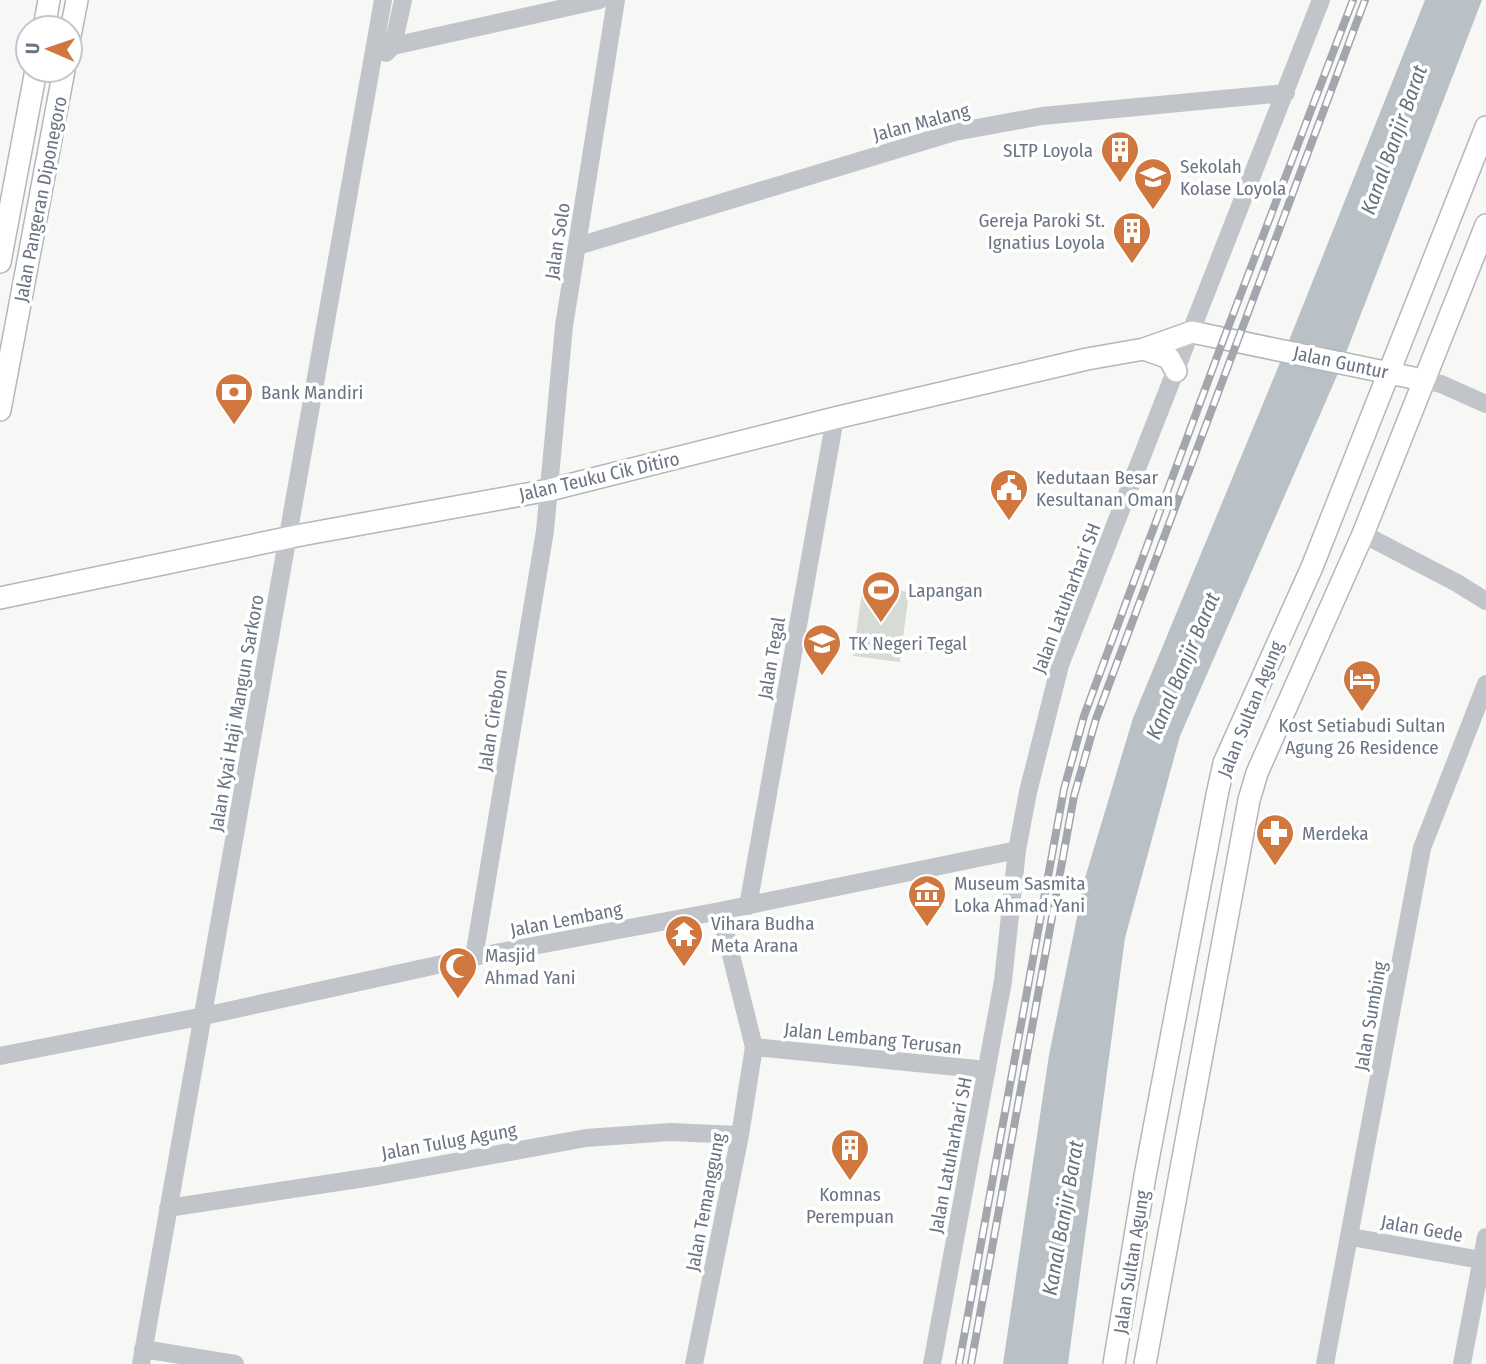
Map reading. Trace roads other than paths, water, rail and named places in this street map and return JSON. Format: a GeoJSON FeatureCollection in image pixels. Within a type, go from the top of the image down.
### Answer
{"type":"FeatureCollection","features":[{"type":"Feature","properties":{"kind":"main road","name":"Jalan Pangeran Diponegoro"},"geometry":{"type":"LineString","coordinates":[[0,262],[34,84]]}},
{"type":"Feature","properties":{"kind":"main road","name":"Jalan Pangeran Diponegoro"},"geometry":{"type":"LineString","coordinates":[[0,410],[61,84]]}},
{"type":"Feature","properties":{"kind":"main road"},"geometry":{"type":"LineString","coordinates":[[27,122],[33,112],[38,110],[49,113],[54,120]]}},
{"type":"Feature","properties":{"kind":"main road","name":"Jalan Sultan Agung"},"geometry":{"type":"LineString","coordinates":[[1114,1364],[1145,1176],[1224,763],[1312,567],[1486,127]]}},
{"type":"Feature","properties":{"kind":"main road","name":"Jalan Sultan Agung"},"geometry":{"type":"LineString","coordinates":[[1145,1364],[1249,800],[1257,773],[1363,534],[1486,225]]}},
{"type":"Feature","properties":{"kind":"main road","name":"Jalan Teuku Cik Ditiro"},"geometry":{"type":"LineString","coordinates":[[0,598],[288,538],[549,489],[835,418],[1087,359],[1144,349],[1192,332]]}},
{"type":"Feature","properties":{"kind":"main road","name":"Jalan Guntur"},"geometry":{"type":"LineString","coordinates":[[1192,332],[1423,380]]}},
{"type":"Feature","properties":{"kind":"main road"},"geometry":{"type":"LineString","coordinates":[[1144,349],[1169,358],[1176,371]]}},
{"type":"Feature","properties":{"kind":"main road"},"geometry":{"type":"LineString","coordinates":[[1312,567],[1340,582]]}},
{"type":"Feature","properties":{"kind":"street"},"geometry":{"type":"LineString","coordinates":[[383,0],[385,43]]}},
{"type":"Feature","properties":{"kind":"street"},"geometry":{"type":"LineString","coordinates":[[385,43],[403,0]]}},
{"type":"Feature","properties":{"kind":"street"},"geometry":{"type":"LineString","coordinates":[[385,43],[600,0]]}},
{"type":"Feature","properties":{"kind":"street","name":"Jalan Solo"},"geometry":{"type":"LineString","coordinates":[[549,489],[564,326],[616,0]]}},
{"type":"Feature","properties":{"kind":"street","name":"Jalan Latuharhari SH"},"geometry":{"type":"LineString","coordinates":[[932,1364],[1003,981],[1017,850],[1028,792],[1060,665],[1321,0]]}},
{"type":"Feature","properties":{"kind":"street","name":"Jalan Kyai Haji Mangun Sarkoro"},"geometry":{"type":"LineString","coordinates":[[142,1356],[372,69],[385,43]]}},
{"type":"Feature","properties":{"kind":"street","name":"Jalan Malang"},"geometry":{"type":"LineString","coordinates":[[578,246],[955,132],[1042,116],[1286,93]]}},
{"type":"Feature","properties":{"kind":"street","name":"Jalan Guntur"},"geometry":{"type":"LineString","coordinates":[[1423,380],[1441,384],[1486,404]]}},
{"type":"Feature","properties":{"kind":"street","name":"Jalan Tegal"},"geometry":{"type":"LineString","coordinates":[[748,906],[835,418]]}},
{"type":"Feature","properties":{"kind":"street","name":"Jalan Cirebon"},"geometry":{"type":"LineString","coordinates":[[474,957],[543,544],[549,489]]}},
{"type":"Feature","properties":{"kind":"street"},"geometry":{"type":"LineString","coordinates":[[1363,534],[1486,601]]}},
{"type":"Feature","properties":{"kind":"street","name":"Jalan Sumbing"},"geometry":{"type":"LineString","coordinates":[[1325,1364],[1422,848],[1486,684]]}},
{"type":"Feature","properties":{"kind":"street","name":"Jalan Lembang"},"geometry":{"type":"LineString","coordinates":[[0,1056],[204,1016],[474,957],[748,906],[1017,850]]}},
{"type":"Feature","properties":{"kind":"street"},"geometry":{"type":"LineString","coordinates":[[720,911],[754,1047]]}},
{"type":"Feature","properties":{"kind":"street","name":"Jalan Lembang Terusan"},"geometry":{"type":"LineString","coordinates":[[754,1047],[987,1070]]}},
{"type":"Feature","properties":{"kind":"street","name":"Jalan Temanggung"},"geometry":{"type":"LineString","coordinates":[[694,1364],[740,1135],[754,1047]]}},
{"type":"Feature","properties":{"kind":"street","name":"Jalan Tulug Agung"},"geometry":{"type":"LineString","coordinates":[[168,1208],[378,1176],[586,1138],[670,1132],[740,1135]]}},
{"type":"Feature","properties":{"kind":"street","name":"Jalan Gede"},"geometry":{"type":"LineString","coordinates":[[1351,1237],[1484,1261]]}},
{"type":"Feature","properties":{"kind":"street"},"geometry":{"type":"LineString","coordinates":[[1462,1364],[1484,1261],[1486,1237]]}},
{"type":"Feature","properties":{"kind":"street"},"geometry":{"type":"LineString","coordinates":[[142,1356],[235,1364]]}},
{"type":"Feature","properties":{"kind":"water","name":"Kanal Banjir Barat"},"geometry":{"type":"Polygon","coordinates":[[[1425,0],[1482,0],[1339,371],[1180,736],[1125,938],[1068,1364],[1003,1364],[1049,1055],[1085,878],[1133,718],[1284,353],[1425,0]]]}},
{"type":"Feature","properties":{"kind":"railway"},"geometry":{"type":"LineString","coordinates":[[959,1364],[1064,789],[1084,716],[1353,0]]}},
{"type":"Feature","properties":{"kind":"railway"},"geometry":{"type":"LineString","coordinates":[[971,1364],[1074,796],[1096,719],[1365,0]]}},
{"type":"Feature","properties":{"kind":"place","name":"SLTP Loyola"},"geometry":{"type":"Point","coordinates":[1120,184]}},
{"type":"Feature","properties":{"kind":"place","name":"Sekolah Kolase Loyola"},"geometry":{"type":"Point","coordinates":[1153,211]}},
{"type":"Feature","properties":{"kind":"place","name":"Gereja Paroki St. Ignatius Loyola"},"geometry":{"type":"Point","coordinates":[1132,265]}},
{"type":"Feature","properties":{"kind":"place","name":"Bank Mandiri"},"geometry":{"type":"Point","coordinates":[234,426]}},
{"type":"Feature","properties":{"kind":"place","name":"Kedutaan Besar Kesultanan Oman"},"geometry":{"type":"Point","coordinates":[1009,522]}},
{"type":"Feature","properties":{"kind":"place","name":"Lapangan"},"geometry":{"type":"Point","coordinates":[881,624]}},
{"type":"Feature","properties":{"kind":"place","name":"TK Negeri Tegal"},"geometry":{"type":"Point","coordinates":[822,677]}},
{"type":"Feature","properties":{"kind":"place","name":"Kost Setiabudi Sultan Agung 26 Residence"},"geometry":{"type":"Point","coordinates":[1362,713]}},
{"type":"Feature","properties":{"kind":"place","name":"Merdeka"},"geometry":{"type":"Point","coordinates":[1275,867]}},
{"type":"Feature","properties":{"kind":"place","name":"Museum Sasmita Loka Ahmad Yani"},"geometry":{"type":"Point","coordinates":[927,928]}},
{"type":"Feature","properties":{"kind":"place","name":"Vihara Budha Meta Arana"},"geometry":{"type":"Point","coordinates":[684,968]}},
{"type":"Feature","properties":{"kind":"place","name":"Masjid Ahmad Yani"},"geometry":{"type":"Point","coordinates":[458,1000]}},
{"type":"Feature","properties":{"kind":"place","name":"Komnas Perempuan"},"geometry":{"type":"Point","coordinates":[850,1182]}}]}
